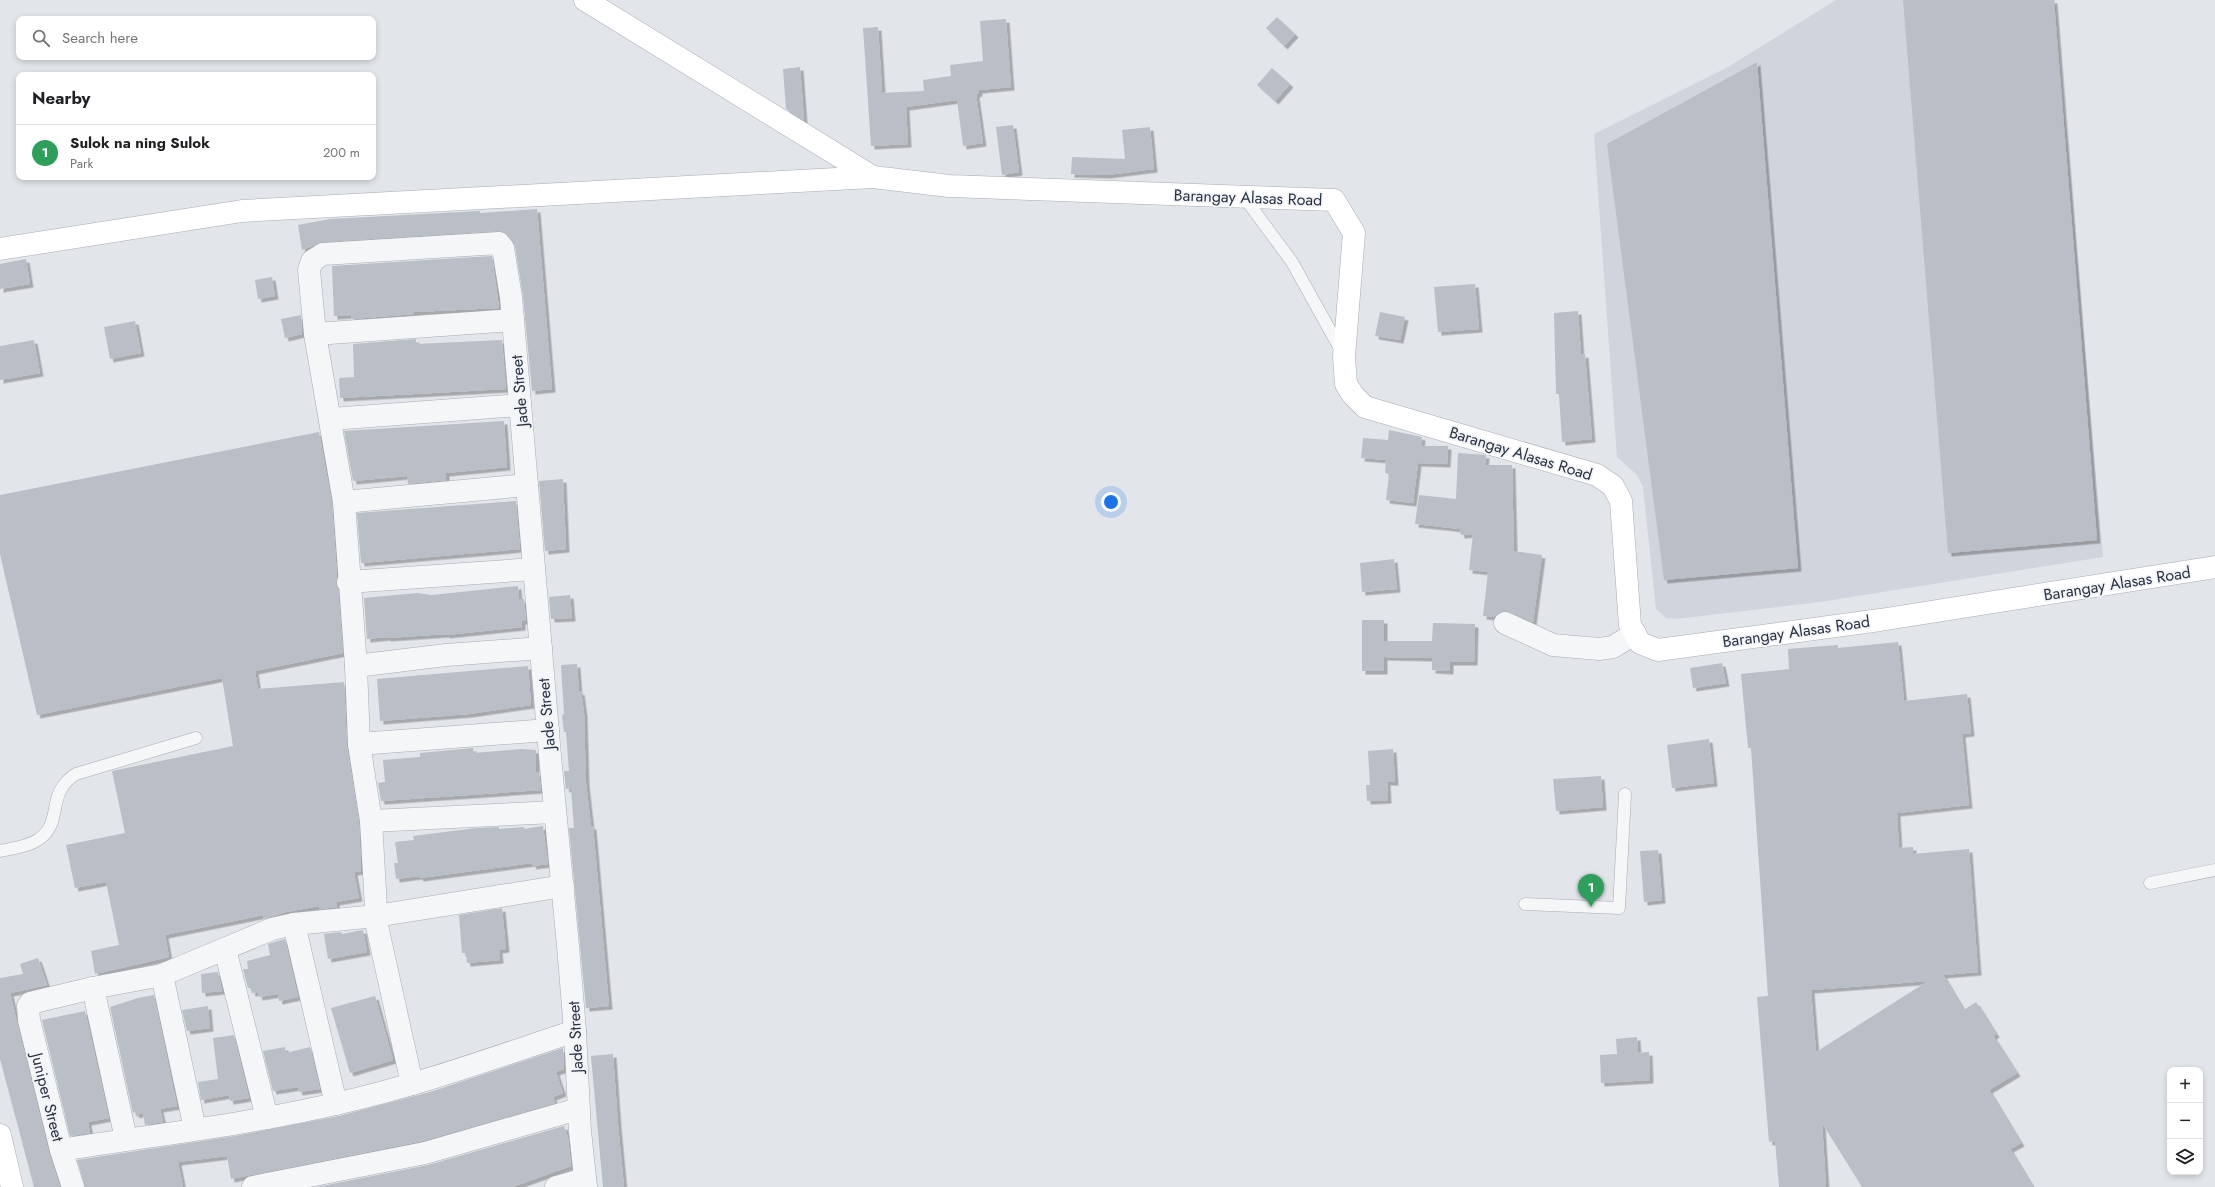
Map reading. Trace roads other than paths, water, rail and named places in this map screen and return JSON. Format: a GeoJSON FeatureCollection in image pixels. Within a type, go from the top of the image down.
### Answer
{"type":"FeatureCollection","features":[{"type":"Feature","properties":{"kind":"street"},"geometry":{"type":"LineString","coordinates":[[585,0],[874,178]]}},
{"type":"Feature","properties":{"kind":"street","name":"Barangay Alasas Road"},"geometry":{"type":"LineString","coordinates":[[0,249],[242,211],[874,178],[949,186],[1334,200],[1354,233],[1344,357],[1346,384],[1365,407],[1597,475],[1613,486],[1622,501],[1630,625],[1640,643],[1658,650],[1880,620],[2215,567]]}},
{"type":"Feature","properties":{"kind":"street","name":"Jade Street"},"geometry":{"type":"LineString","coordinates":[[315,334],[309,270],[312,261],[318,256],[323,254],[499,243],[503,248],[513,320],[555,812],[563,886],[575,1031],[578,1109],[586,1183]]}},
{"type":"Feature","properties":{"kind":"street"},"geometry":{"type":"LineString","coordinates":[[412,1084],[380,944],[376,916],[371,821],[359,744],[356,666],[348,582],[344,502],[331,419],[315,334],[513,320]]}},
{"type":"Feature","properties":{"kind":"street"},"geometry":{"type":"LineString","coordinates":[[331,419],[520,405]]}},
{"type":"Feature","properties":{"kind":"street"},"geometry":{"type":"LineString","coordinates":[[344,502],[527,485]]}},
{"type":"Feature","properties":{"kind":"street"},"geometry":{"type":"LineString","coordinates":[[348,582],[534,569]]}},
{"type":"Feature","properties":{"kind":"street"},"geometry":{"type":"LineString","coordinates":[[1505,623],[1553,645],[1599,649],[1613,646],[1635,633]]}},
{"type":"Feature","properties":{"kind":"street"},"geometry":{"type":"LineString","coordinates":[[356,666],[446,655],[541,648]]}},
{"type":"Feature","properties":{"kind":"street"},"geometry":{"type":"LineString","coordinates":[[359,744],[548,730]]}},
{"type":"Feature","properties":{"kind":"street"},"geometry":{"type":"LineString","coordinates":[[371,821],[555,812]]}},
{"type":"Feature","properties":{"kind":"street"},"geometry":{"type":"LineString","coordinates":[[126,1140],[93,988],[162,975],[197,962],[272,929],[294,924],[376,916],[563,886]]}},
{"type":"Feature","properties":{"kind":"street"},"geometry":{"type":"LineString","coordinates":[[294,924],[336,1104]]}},
{"type":"Feature","properties":{"kind":"street"},"geometry":{"type":"LineString","coordinates":[[225,949],[267,1118]]}},
{"type":"Feature","properties":{"kind":"street"},"geometry":{"type":"LineString","coordinates":[[162,975],[195,1129]]}},
{"type":"Feature","properties":{"kind":"street","name":"Juniper Street"},"geometry":{"type":"LineString","coordinates":[[73,1187],[61,1150],[29,1020],[28,1006],[36,1001],[93,988]]}},
{"type":"Feature","properties":{"kind":"street"},"geometry":{"type":"LineString","coordinates":[[61,1150],[267,1118],[336,1104],[412,1084],[575,1031]]}},
{"type":"Feature","properties":{"kind":"street"},"geometry":{"type":"LineString","coordinates":[[253,1187],[425,1153],[578,1109]]}},
{"type":"Feature","properties":{"kind":"street"},"geometry":{"type":"LineString","coordinates":[[0,1135],[12,1187]]}},
{"type":"Feature","properties":{"kind":"street"},"geometry":{"type":"LineString","coordinates":[[556,1187],[586,1183]]}},
{"type":"Feature","properties":{"kind":"lane"},"geometry":{"type":"LineString","coordinates":[[1244,197],[1292,262],[1344,357]]}},
{"type":"Feature","properties":{"kind":"lane"},"geometry":{"type":"LineString","coordinates":[[0,851],[31,844],[49,830],[61,786],[76,774],[196,738]]}},
{"type":"Feature","properties":{"kind":"lane"},"geometry":{"type":"LineString","coordinates":[[1525,904],[1619,908],[1625,794]]}},
{"type":"Feature","properties":{"kind":"lane"},"geometry":{"type":"LineString","coordinates":[[2150,883],[2215,870]]}},
{"type":"Feature","properties":{"kind":"place","name":"Sulok na ning Sulok"},"geometry":{"type":"Point","coordinates":[1591,907]}}]}
